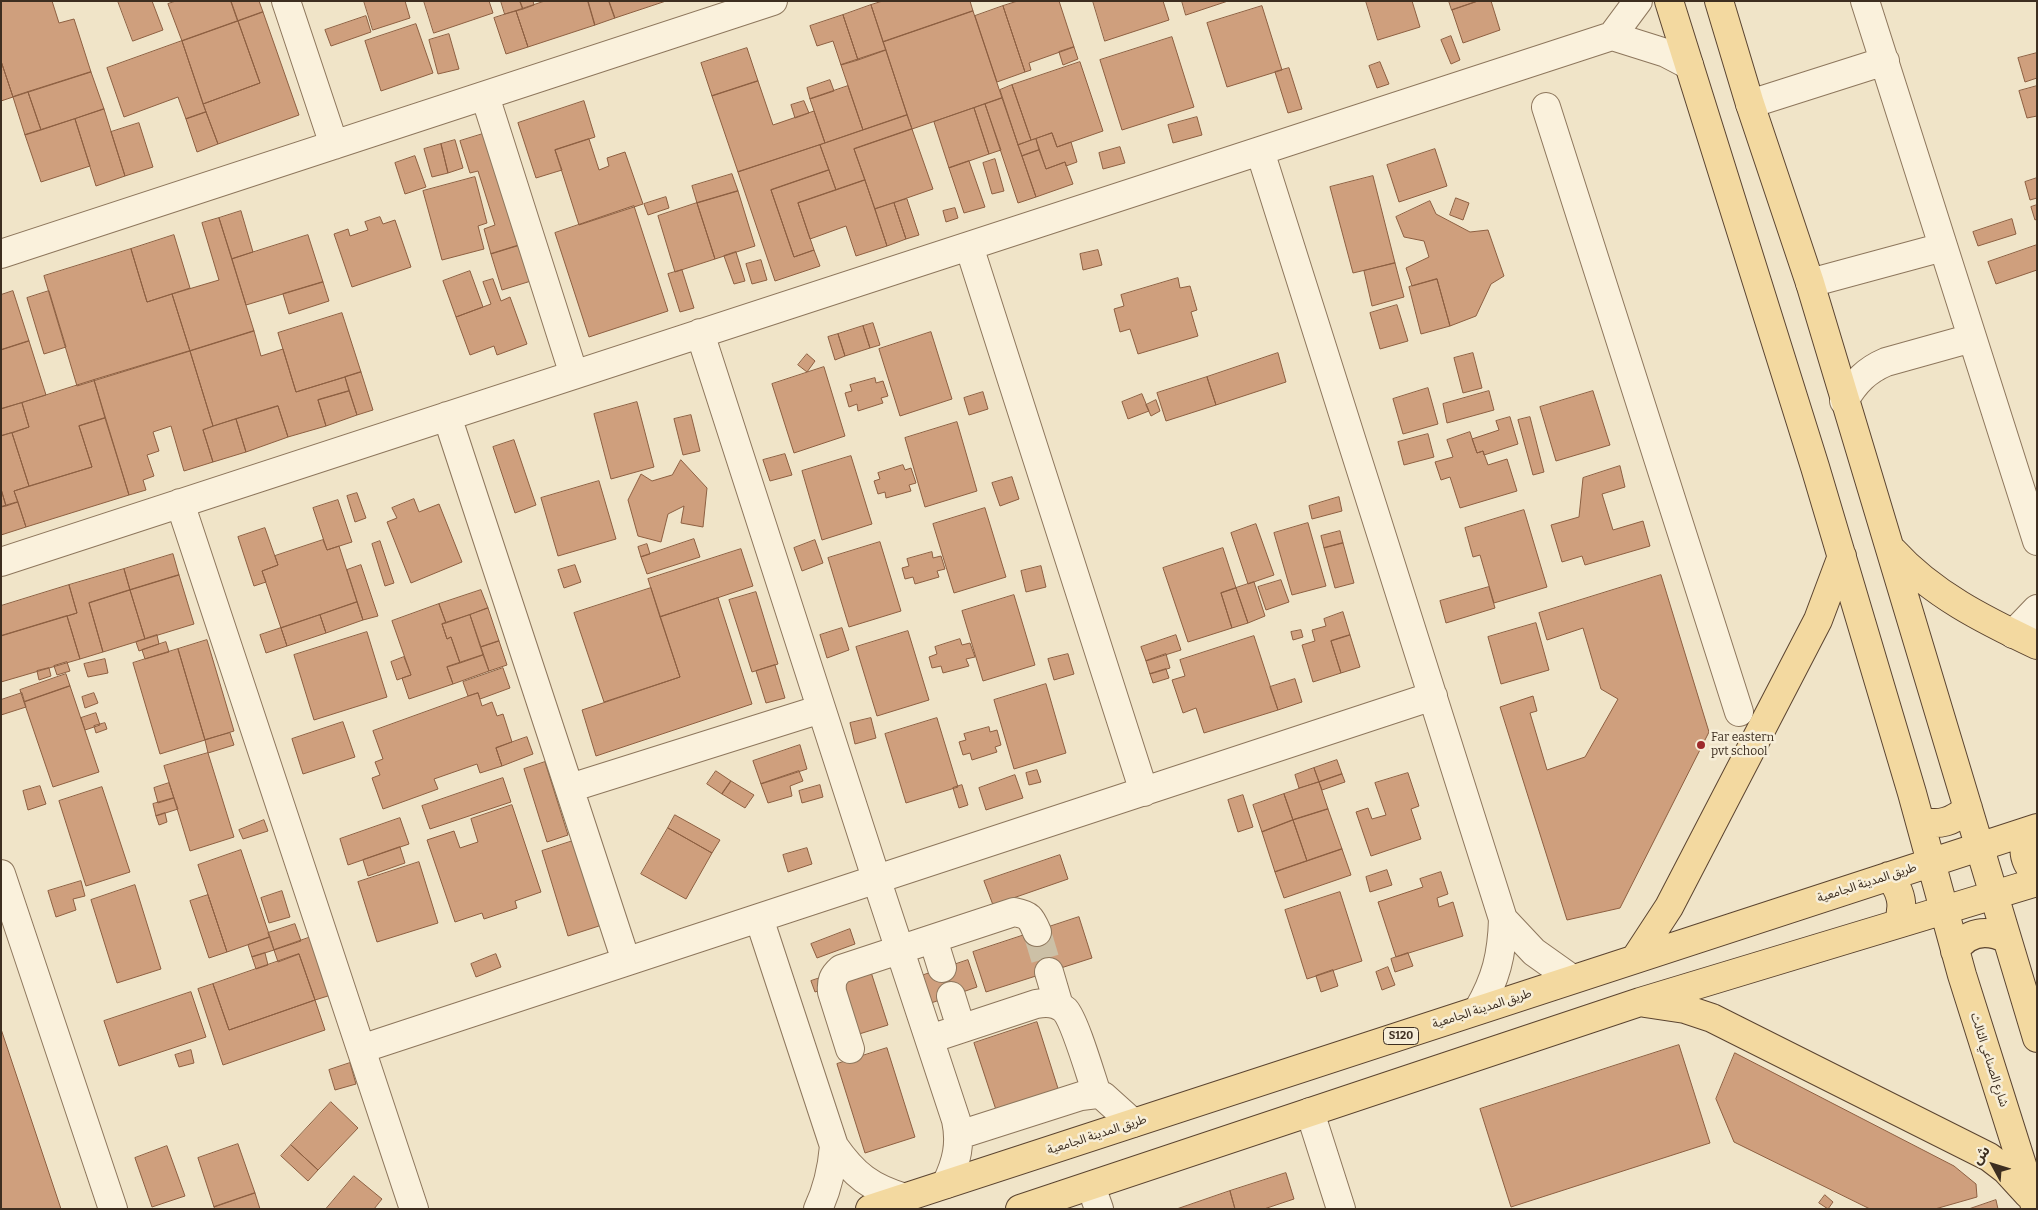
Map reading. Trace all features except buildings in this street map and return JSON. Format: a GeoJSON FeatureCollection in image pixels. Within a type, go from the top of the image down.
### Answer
{"type":"FeatureCollection","features":[{"type":"Feature","properties":{"kind":"main road","name":"شارع الصناعي الثالث"},"geometry":{"type":"LineString","coordinates":[[1669,1],[1842,556],[1920,821],[1955,951],[2034,1204]]}},
{"type":"Feature","properties":{"kind":"main road"},"geometry":{"type":"LineString","coordinates":[[1719,1],[1750,104],[1810,283],[2037,1038]]}},
{"type":"Feature","properties":{"kind":"main road"},"geometry":{"type":"LineString","coordinates":[[1890,548],[1918,577],[1934,590],[2025,639]]}},
{"type":"Feature","properties":{"kind":"main road"},"geometry":{"type":"LineString","coordinates":[[1635,959],[1669,907],[1810,636],[1826,601],[1842,556]]}},
{"type":"Feature","properties":{"kind":"main road"},"geometry":{"type":"LineString","coordinates":[[1920,821],[1930,824],[1946,822],[1960,816],[1968,808]]}},
{"type":"Feature","properties":{"kind":"main road"},"geometry":{"type":"LineString","coordinates":[[2033,830],[2023,848],[2024,858],[2037,875]]}},
{"type":"Feature","properties":{"kind":"main road","name":"طريق المدينة الجامعية"},"geometry":{"type":"LineString","coordinates":[[870,1209],[2033,830]]}},
{"type":"Feature","properties":{"kind":"main road"},"geometry":{"type":"LineString","coordinates":[[1889,876],[1901,895],[1901,914],[1898,923]]}},
{"type":"Feature","properties":{"kind":"main road"},"geometry":{"type":"LineString","coordinates":[[1020,1209],[1086,1199],[1310,1112],[1640,1002],[2037,882]]}},
{"type":"Feature","properties":{"kind":"main road"},"geometry":{"type":"LineString","coordinates":[[1955,951],[1960,943],[1978,933],[1988,932],[2007,939]]}},
{"type":"Feature","properties":{"kind":"main road"},"geometry":{"type":"LineString","coordinates":[[1640,1002],[1699,1012],[1989,1157],[2006,1170],[2034,1204]]}},
{"type":"Feature","properties":{"kind":"street"},"geometry":{"type":"LineString","coordinates":[[286,1],[334,145]]}},
{"type":"Feature","properties":{"kind":"street"},"geometry":{"type":"LineString","coordinates":[[1,254],[773,1]]}},
{"type":"Feature","properties":{"kind":"street"},"geometry":{"type":"LineString","coordinates":[[1612,36],[1638,1]]}},
{"type":"Feature","properties":{"kind":"street"},"geometry":{"type":"LineString","coordinates":[[1866,1],[2037,541]]}},
{"type":"Feature","properties":{"kind":"street"},"geometry":{"type":"LineString","coordinates":[[1,562],[1612,36],[1640,43],[1666,53],[1689,65]]}},
{"type":"Feature","properties":{"kind":"street"},"geometry":{"type":"LineString","coordinates":[[1750,104],[1884,61]]}},
{"type":"Feature","properties":{"kind":"street"},"geometry":{"type":"LineString","coordinates":[[485,96],[574,375]]}},
{"type":"Feature","properties":{"kind":"street"},"geometry":{"type":"LineString","coordinates":[[1546,107],[1739,712]]}},
{"type":"Feature","properties":{"kind":"street"},"geometry":{"type":"LineString","coordinates":[[1260,151],[1503,919],[1498,967],[1490,990],[1478,1010]]}},
{"type":"Feature","properties":{"kind":"street"},"geometry":{"type":"LineString","coordinates":[[969,246],[1144,792]]}},
{"type":"Feature","properties":{"kind":"street"},"geometry":{"type":"LineString","coordinates":[[1810,283],[1943,247]]}},
{"type":"Feature","properties":{"kind":"street"},"geometry":{"type":"LineString","coordinates":[[700,333],[956,1120],[959,1135],[958,1152],[954,1168],[946,1184]]}},
{"type":"Feature","properties":{"kind":"street"},"geometry":{"type":"LineString","coordinates":[[1844,401],[1856,382],[1873,368],[1886,362],[1972,338]]}},
{"type":"Feature","properties":{"kind":"street"},"geometry":{"type":"LineString","coordinates":[[447,416],[626,961]]}},
{"type":"Feature","properties":{"kind":"street"},"geometry":{"type":"LineString","coordinates":[[180,504],[414,1209]]}},
{"type":"Feature","properties":{"kind":"street"},"geometry":{"type":"LineString","coordinates":[[2025,639],[2037,609]]}},
{"type":"Feature","properties":{"kind":"street"},"geometry":{"type":"LineString","coordinates":[[361,1049],[1433,696]]}},
{"type":"Feature","properties":{"kind":"street"},"geometry":{"type":"LineString","coordinates":[[570,788],[822,709]]}},
{"type":"Feature","properties":{"kind":"street"},"geometry":{"type":"LineString","coordinates":[[1,874],[113,1209]]}},
{"type":"Feature","properties":{"kind":"street"},"geometry":{"type":"LineString","coordinates":[[850,1049],[832,992],[831,983],[834,975],[841,969],[1014,912],[1023,914],[1031,919],[1037,932]]}},
{"type":"Feature","properties":{"kind":"street"},"geometry":{"type":"LineString","coordinates":[[759,918],[834,1146],[847,1165],[864,1180],[884,1192],[905,1198]]}},
{"type":"Feature","properties":{"kind":"street"},"geometry":{"type":"LineString","coordinates":[[1503,919],[1534,952],[1572,979]]}},
{"type":"Feature","properties":{"kind":"street"},"geometry":{"type":"LineString","coordinates":[[933,939],[942,968]]}},
{"type":"Feature","properties":{"kind":"street"},"geometry":{"type":"LineString","coordinates":[[1049,972],[1059,1006],[1069,1016],[1097,1094],[1110,1102],[1133,1123]]}},
{"type":"Feature","properties":{"kind":"street"},"geometry":{"type":"LineString","coordinates":[[951,996],[961,1028]]}},
{"type":"Feature","properties":{"kind":"street"},"geometry":{"type":"LineString","coordinates":[[930,1039],[1044,1002],[1059,1006]]}},
{"type":"Feature","properties":{"kind":"street"},"geometry":{"type":"LineString","coordinates":[[959,1135],[1081,1096],[1097,1094]]}},
{"type":"Feature","properties":{"kind":"street"},"geometry":{"type":"LineString","coordinates":[[1310,1112],[1341,1209]]}},
{"type":"Feature","properties":{"kind":"street"},"geometry":{"type":"LineString","coordinates":[[818,1209],[826,1193],[832,1170],[834,1146]]}},
{"type":"Feature","properties":{"kind":"tunnel"},"geometry":{"type":"LineString","coordinates":[[1037,932],[1049,972]]}},
{"type":"Feature","properties":{"kind":"place","name":"Far eastern pvt school"},"geometry":{"type":"Point","coordinates":[1701,745]}}]}
